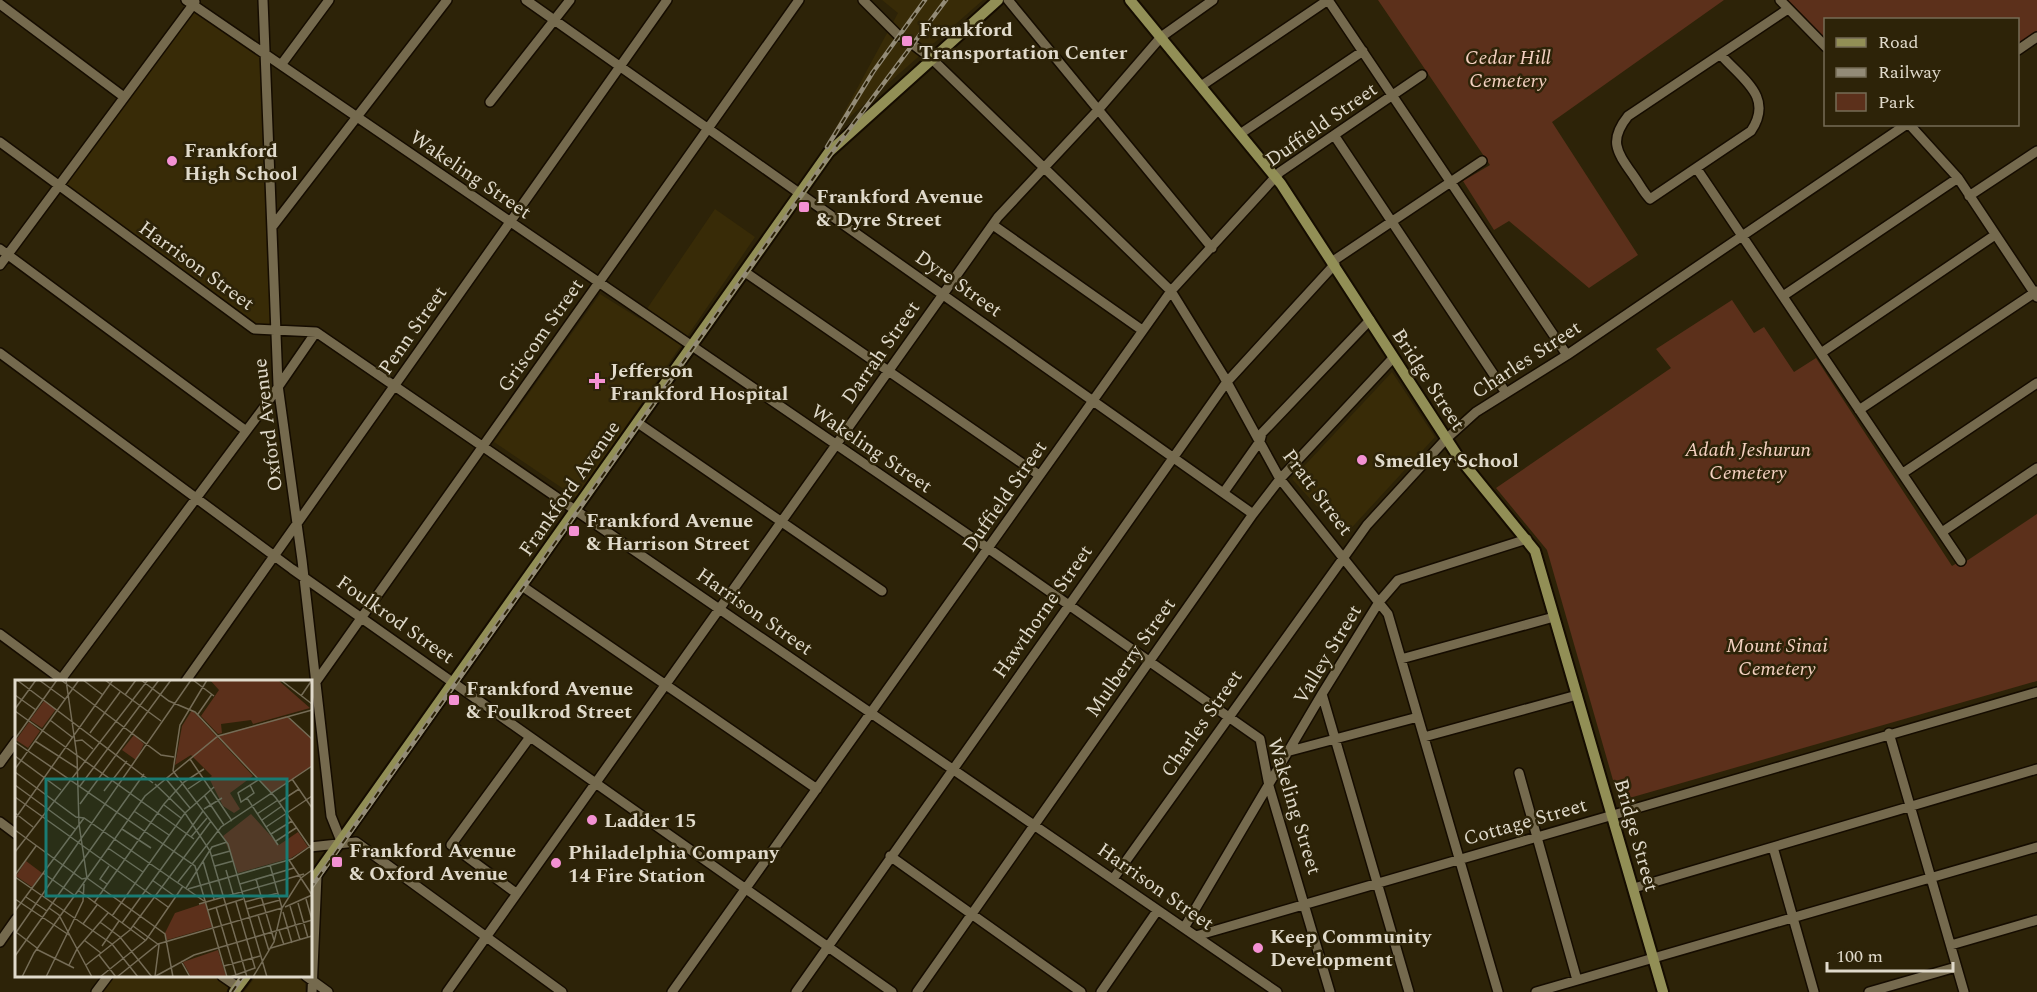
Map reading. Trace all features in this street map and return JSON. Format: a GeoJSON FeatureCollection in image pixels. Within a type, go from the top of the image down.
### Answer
{"type":"FeatureCollection","features":[{"type":"Feature","properties":{"kind":"main road","name":"Frankford Avenue"},"geometry":{"type":"LineString","coordinates":[[312,881],[835,144],[844,139],[998,0]]}},
{"type":"Feature","properties":{"kind":"main road","name":"Bridge Street"},"geometry":{"type":"LineString","coordinates":[[1130,0],[1275,176],[1334,263],[1446,439],[1535,551],[1663,992]]}},
{"type":"Feature","properties":{"kind":"street","name":"Oxford Avenue"},"geometry":{"type":"LineString","coordinates":[[263,0],[278,385],[297,522],[313,687],[331,816],[341,842]]}},
{"type":"Feature","properties":{"kind":"street"},"geometry":{"type":"LineString","coordinates":[[281,64],[330,0]]}},
{"type":"Feature","properties":{"kind":"street"},"geometry":{"type":"LineString","coordinates":[[272,228],[447,0]]}},
{"type":"Feature","properties":{"kind":"street","name":"Dyre Street"},"geometry":{"type":"LineString","coordinates":[[526,0],[1253,514]]}},
{"type":"Feature","properties":{"kind":"street"},"geometry":{"type":"LineString","coordinates":[[490,102],[570,0]]}},
{"type":"Feature","properties":{"kind":"street","name":"Penn Street"},"geometry":{"type":"LineString","coordinates":[[186,680],[667,0]]}},
{"type":"Feature","properties":{"kind":"street","name":"Griscom Street"},"geometry":{"type":"LineString","coordinates":[[313,687],[799,0]]}},
{"type":"Feature","properties":{"kind":"street"},"geometry":{"type":"LineString","coordinates":[[863,0],[899,36]]}},
{"type":"Feature","properties":{"kind":"street"},"geometry":{"type":"LineString","coordinates":[[1008,0],[1212,248]]}},
{"type":"Feature","properties":{"kind":"street","name":"Darrah Street"},"geometry":{"type":"LineString","coordinates":[[447,992],[993,225],[1161,37],[1213,0]]}},
{"type":"Feature","properties":{"kind":"street"},"geometry":{"type":"LineString","coordinates":[[1201,86],[1328,0],[1567,355]]}},
{"type":"Feature","properties":{"kind":"street"},"geometry":{"type":"LineString","coordinates":[[1780,0],[1824,44]]}},
{"type":"Feature","properties":{"kind":"street","name":"Wakeling Street"},"geometry":{"type":"LineString","coordinates":[[192,2],[598,284],[989,549],[1260,739],[1269,786],[1330,992]]}},
{"type":"Feature","properties":{"kind":"street"},"geometry":{"type":"LineString","coordinates":[[0,265],[4,252],[58,185],[192,2]]}},
{"type":"Feature","properties":{"kind":"street"},"geometry":{"type":"LineString","coordinates":[[0,4],[124,97]]}},
{"type":"Feature","properties":{"kind":"street"},"geometry":{"type":"LineString","coordinates":[[1721,55],[1761,103],[1760,116],[1748,134],[1650,199],[1618,153],[1617,133],[1627,117],[1788,9]]}},
{"type":"Feature","properties":{"kind":"street"},"geometry":{"type":"LineString","coordinates":[[2019,49],[2037,37]]}},
{"type":"Feature","properties":{"kind":"street","name":"Pratt Street"},"geometry":{"type":"LineString","coordinates":[[915,46],[932,58],[1171,291],[1280,479],[1344,556],[1388,614],[1498,992]]}},
{"type":"Feature","properties":{"kind":"street"},"geometry":{"type":"LineString","coordinates":[[1240,134],[1363,51]]}},
{"type":"Feature","properties":{"kind":"street","name":"Duffield Street"},"geometry":{"type":"LineString","coordinates":[[672,992],[1171,291],[1275,176],[1422,75]]}},
{"type":"Feature","properties":{"kind":"street","name":"Charles Street"},"geometry":{"type":"LineString","coordinates":[[1113,879],[1228,715],[1367,525],[1446,439],[1476,412],[1567,355],[1905,126]]}},
{"type":"Feature","properties":{"kind":"street"},"geometry":{"type":"LineString","coordinates":[[1859,410],[2036,294],[1958,178],[1910,126]]}},
{"type":"Feature","properties":{"kind":"street"},"geometry":{"type":"LineString","coordinates":[[1334,135],[1506,393]]}},
{"type":"Feature","properties":{"kind":"street","name":"Harrison Street"},"geometry":{"type":"LineString","coordinates":[[0,142],[254,329],[316,332],[577,509],[1277,992]]}},
{"type":"Feature","properties":{"kind":"street"},"geometry":{"type":"LineString","coordinates":[[1969,196],[2037,151]]}},
{"type":"Feature","properties":{"kind":"street","name":"Hawthorne Street"},"geometry":{"type":"LineString","coordinates":[[796,992],[1226,383],[1334,263],[1482,161]]}},
{"type":"Feature","properties":{"kind":"street"},"geometry":{"type":"LineString","coordinates":[[1697,168],[1961,561]]}},
{"type":"Feature","properties":{"kind":"street"},"geometry":{"type":"LineString","coordinates":[[1783,296],[1958,178]]}},
{"type":"Feature","properties":{"kind":"street"},"geometry":{"type":"LineString","coordinates":[[993,225],[1142,330]]}},
{"type":"Feature","properties":{"kind":"street"},"geometry":{"type":"LineString","coordinates":[[1821,353],[1995,235]]}},
{"type":"Feature","properties":{"kind":"street"},"geometry":{"type":"LineString","coordinates":[[4,252],[245,430]]}},
{"type":"Feature","properties":{"kind":"street"},"geometry":{"type":"LineString","coordinates":[[745,272],[1039,476]]}},
{"type":"Feature","properties":{"kind":"street"},"geometry":{"type":"LineString","coordinates":[[1224,492],[1260,441],[1262,433],[1370,320]]}},
{"type":"Feature","properties":{"kind":"street"},"geometry":{"type":"LineString","coordinates":[[63,680],[245,430],[265,406],[316,332]]}},
{"type":"Feature","properties":{"kind":"street","name":"Foulkrod Street"},"geometry":{"type":"LineString","coordinates":[[0,353],[303,577],[596,781],[892,992]]}},
{"type":"Feature","properties":{"kind":"street","name":"Mulberry Street"},"geometry":{"type":"LineString","coordinates":[[917,992],[1253,514],[1280,479],[1393,358]]}},
{"type":"Feature","properties":{"kind":"street"},"geometry":{"type":"LineString","coordinates":[[1903,473],[2037,383]]}},
{"type":"Feature","properties":{"kind":"street"},"geometry":{"type":"LineString","coordinates":[[638,423],[882,591]]}},
{"type":"Feature","properties":{"kind":"street"},"geometry":{"type":"LineString","coordinates":[[1942,532],[2037,468]]}},
{"type":"Feature","properties":{"kind":"street","name":"Valley Street"},"geometry":{"type":"LineString","coordinates":[[1184,928],[1322,694],[1379,602],[1398,580],[1527,539]]}},
{"type":"Feature","properties":{"kind":"street"},"geometry":{"type":"LineString","coordinates":[[522,586],[817,789]]}},
{"type":"Feature","properties":{"kind":"street"},"geometry":{"type":"LineString","coordinates":[[1401,659],[1554,617]]}},
{"type":"Feature","properties":{"kind":"street"},"geometry":{"type":"LineString","coordinates":[[0,634],[61,680]]}},
{"type":"Feature","properties":{"kind":"street","name":"Cottage Street"},"geometry":{"type":"LineString","coordinates":[[1196,936],[1889,733],[2037,692]]}},
{"type":"Feature","properties":{"kind":"street"},"geometry":{"type":"LineString","coordinates":[[1322,694],[1409,992]]}},
{"type":"Feature","properties":{"kind":"street"},"geometry":{"type":"LineString","coordinates":[[1424,737],[1577,695]]}},
{"type":"Feature","properties":{"kind":"street"},"geometry":{"type":"LineString","coordinates":[[1290,751],[1418,717]]}},
{"type":"Feature","properties":{"kind":"street"},"geometry":{"type":"LineString","coordinates":[[1889,733],[1964,992]]}},
{"type":"Feature","properties":{"kind":"street"},"geometry":{"type":"LineString","coordinates":[[516,893],[451,846],[530,737]]}},
{"type":"Feature","properties":{"kind":"street"},"geometry":{"type":"LineString","coordinates":[[0,763],[15,742]]}},
{"type":"Feature","properties":{"kind":"street"},"geometry":{"type":"LineString","coordinates":[[1634,888],[2037,769]]}},
{"type":"Feature","properties":{"kind":"street"},"geometry":{"type":"LineString","coordinates":[[1519,773],[1535,837],[1577,980]]}},
{"type":"Feature","properties":{"kind":"street"},"geometry":{"type":"LineString","coordinates":[[0,822],[15,833]]}},
{"type":"Feature","properties":{"kind":"street"},"geometry":{"type":"LineString","coordinates":[[312,847],[356,842],[562,992]]}},
{"type":"Feature","properties":{"kind":"street"},"geometry":{"type":"LineString","coordinates":[[1773,847],[1814,992]]}},
{"type":"Feature","properties":{"kind":"street"},"geometry":{"type":"LineString","coordinates":[[1536,992],[2037,847]]}},
{"type":"Feature","properties":{"kind":"street"},"geometry":{"type":"LineString","coordinates":[[890,856],[1081,992]]}},
{"type":"Feature","properties":{"kind":"street"},"geometry":{"type":"LineString","coordinates":[[312,939],[317,875]]}},
{"type":"Feature","properties":{"kind":"street"},"geometry":{"type":"LineString","coordinates":[[1101,992],[1157,911]]}},
{"type":"Feature","properties":{"kind":"street"},"geometry":{"type":"LineString","coordinates":[[0,942],[15,920]]}},
{"type":"Feature","properties":{"kind":"street"},"geometry":{"type":"LineString","coordinates":[[1951,945],[2037,920]]}},
{"type":"Feature","properties":{"kind":"street"},"geometry":{"type":"LineString","coordinates":[[1869,992],[1956,967]]}},
{"type":"Feature","properties":{"kind":"street"},"geometry":{"type":"LineString","coordinates":[[96,992],[107,977]]}},
{"type":"Feature","properties":{"kind":"street"},"geometry":{"type":"LineString","coordinates":[[224,977],[236,989]]}},
{"type":"Feature","properties":{"kind":"street"},"geometry":{"type":"LineString","coordinates":[[309,978],[312,992]]}},
{"type":"Feature","properties":{"kind":"street"},"geometry":{"type":"LineString","coordinates":[[309,978],[328,992]]}},
{"type":"Feature","properties":{"kind":"shaded area"},"geometry":{"type":"Polygon","coordinates":[[[882,0],[983,0],[834,131],[898,13],[882,0]]]}},
{"type":"Feature","properties":{"kind":"shaded area","name":"Frankford High School"},"geometry":{"type":"Polygon","coordinates":[[[193,5],[264,53],[275,330],[254,329],[58,185],[193,5]]]}},
{"type":"Feature","properties":{"kind":"shaded area","name":"Jefferson Frankford Hospital"},"geometry":{"type":"Polygon","coordinates":[[[715,209],[755,237],[577,498],[494,442],[600,294],[640,319],[715,209]]]}},
{"type":"Feature","properties":{"kind":"shaded area","name":"Smedley School"},"geometry":{"type":"Polygon","coordinates":[[[1392,372],[1435,437],[1344,536],[1292,479],[1392,372]]]}},
{"type":"Feature","properties":{"kind":"shaded area"},"geometry":{"type":"Polygon","coordinates":[[[111,977],[237,977],[226,992],[100,992],[111,977]]]}},
{"type":"Feature","properties":{"kind":"shaded area"},"geometry":{"type":"Polygon","coordinates":[[[255,977],[297,977],[305,983],[305,992],[244,992],[255,977]]]}},
{"type":"Feature","properties":{"kind":"green space","name":"Cedar Hill Cemetery"},"geometry":{"type":"Polygon","coordinates":[[[1378,0],[1724,0],[1552,122],[1638,255],[1589,288],[1509,221],[1494,230],[1463,181],[1490,165],[1378,0]]]}},
{"type":"Feature","properties":{"kind":"green space"},"geometry":{"type":"Polygon","coordinates":[[[1780,0],[2037,0],[2037,37],[2019,49],[2019,18],[1824,18],[1824,46],[1780,0]]]}},
{"type":"Feature","properties":{"kind":"green space"},"geometry":{"type":"Polygon","coordinates":[[[1732,300],[1754,333],[1764,327],[1794,372],[1816,358],[1952,566],[1959,562],[1959,566],[2037,514],[2037,681],[1619,801],[1547,550],[1496,488],[1671,368],[1656,349],[1732,300]]]}},
{"type":"Feature","properties":{"kind":"tunnel"},"geometry":{"type":"LineString","coordinates":[[899,36],[915,46]]}},
{"type":"Feature","properties":{"kind":"railway"},"geometry":{"type":"LineString","coordinates":[[827,147],[873,72],[925,0]]}},
{"type":"Feature","properties":{"kind":"railway"},"geometry":{"type":"LineString","coordinates":[[312,886],[824,163],[946,0]]}},
{"type":"Feature","properties":{"kind":"railway"},"geometry":{"type":"LineString","coordinates":[[232,992],[242,977]]}},
{"type":"Feature","properties":{"kind":"place","name":"Frankford Transportation Center"},"geometry":{"type":"Point","coordinates":[907,41]}},
{"type":"Feature","properties":{"kind":"place","name":"Frankford High School"},"geometry":{"type":"Point","coordinates":[172,161]}},
{"type":"Feature","properties":{"kind":"place","name":"Frankford Avenue & Dyre Street"},"geometry":{"type":"Point","coordinates":[804,207]}},
{"type":"Feature","properties":{"kind":"place","name":"Jefferson Frankford Hospital"},"geometry":{"type":"Point","coordinates":[597,381]}},
{"type":"Feature","properties":{"kind":"place","name":"Smedley School"},"geometry":{"type":"Point","coordinates":[1362,460]}},
{"type":"Feature","properties":{"kind":"place","name":"Frankford Avenue & Harrison Street"},"geometry":{"type":"Point","coordinates":[574,531]}},
{"type":"Feature","properties":{"kind":"place","name":"Frankford Avenue & Foulkrod Street"},"geometry":{"type":"Point","coordinates":[454,700]}},
{"type":"Feature","properties":{"kind":"place","name":"Ladder 15"},"geometry":{"type":"Point","coordinates":[592,820]}},
{"type":"Feature","properties":{"kind":"place","name":"Frankford Avenue & Oxford Avenue"},"geometry":{"type":"Point","coordinates":[337,862]}},
{"type":"Feature","properties":{"kind":"place","name":"Philadelphia Company 14 Fire Station"},"geometry":{"type":"Point","coordinates":[556,863]}},
{"type":"Feature","properties":{"kind":"place","name":"Keep Community Development"},"geometry":{"type":"Point","coordinates":[1258,948]}},
{"type":"Feature","properties":{"kind":"park label","name":"Adath Jeshurun Cemetery"},"geometry":{"type":"Point","coordinates":[1748,460]}},
{"type":"Feature","properties":{"kind":"park label","name":"Mount Sinai Cemetery"},"geometry":{"type":"Point","coordinates":[1777,656]}}]}
